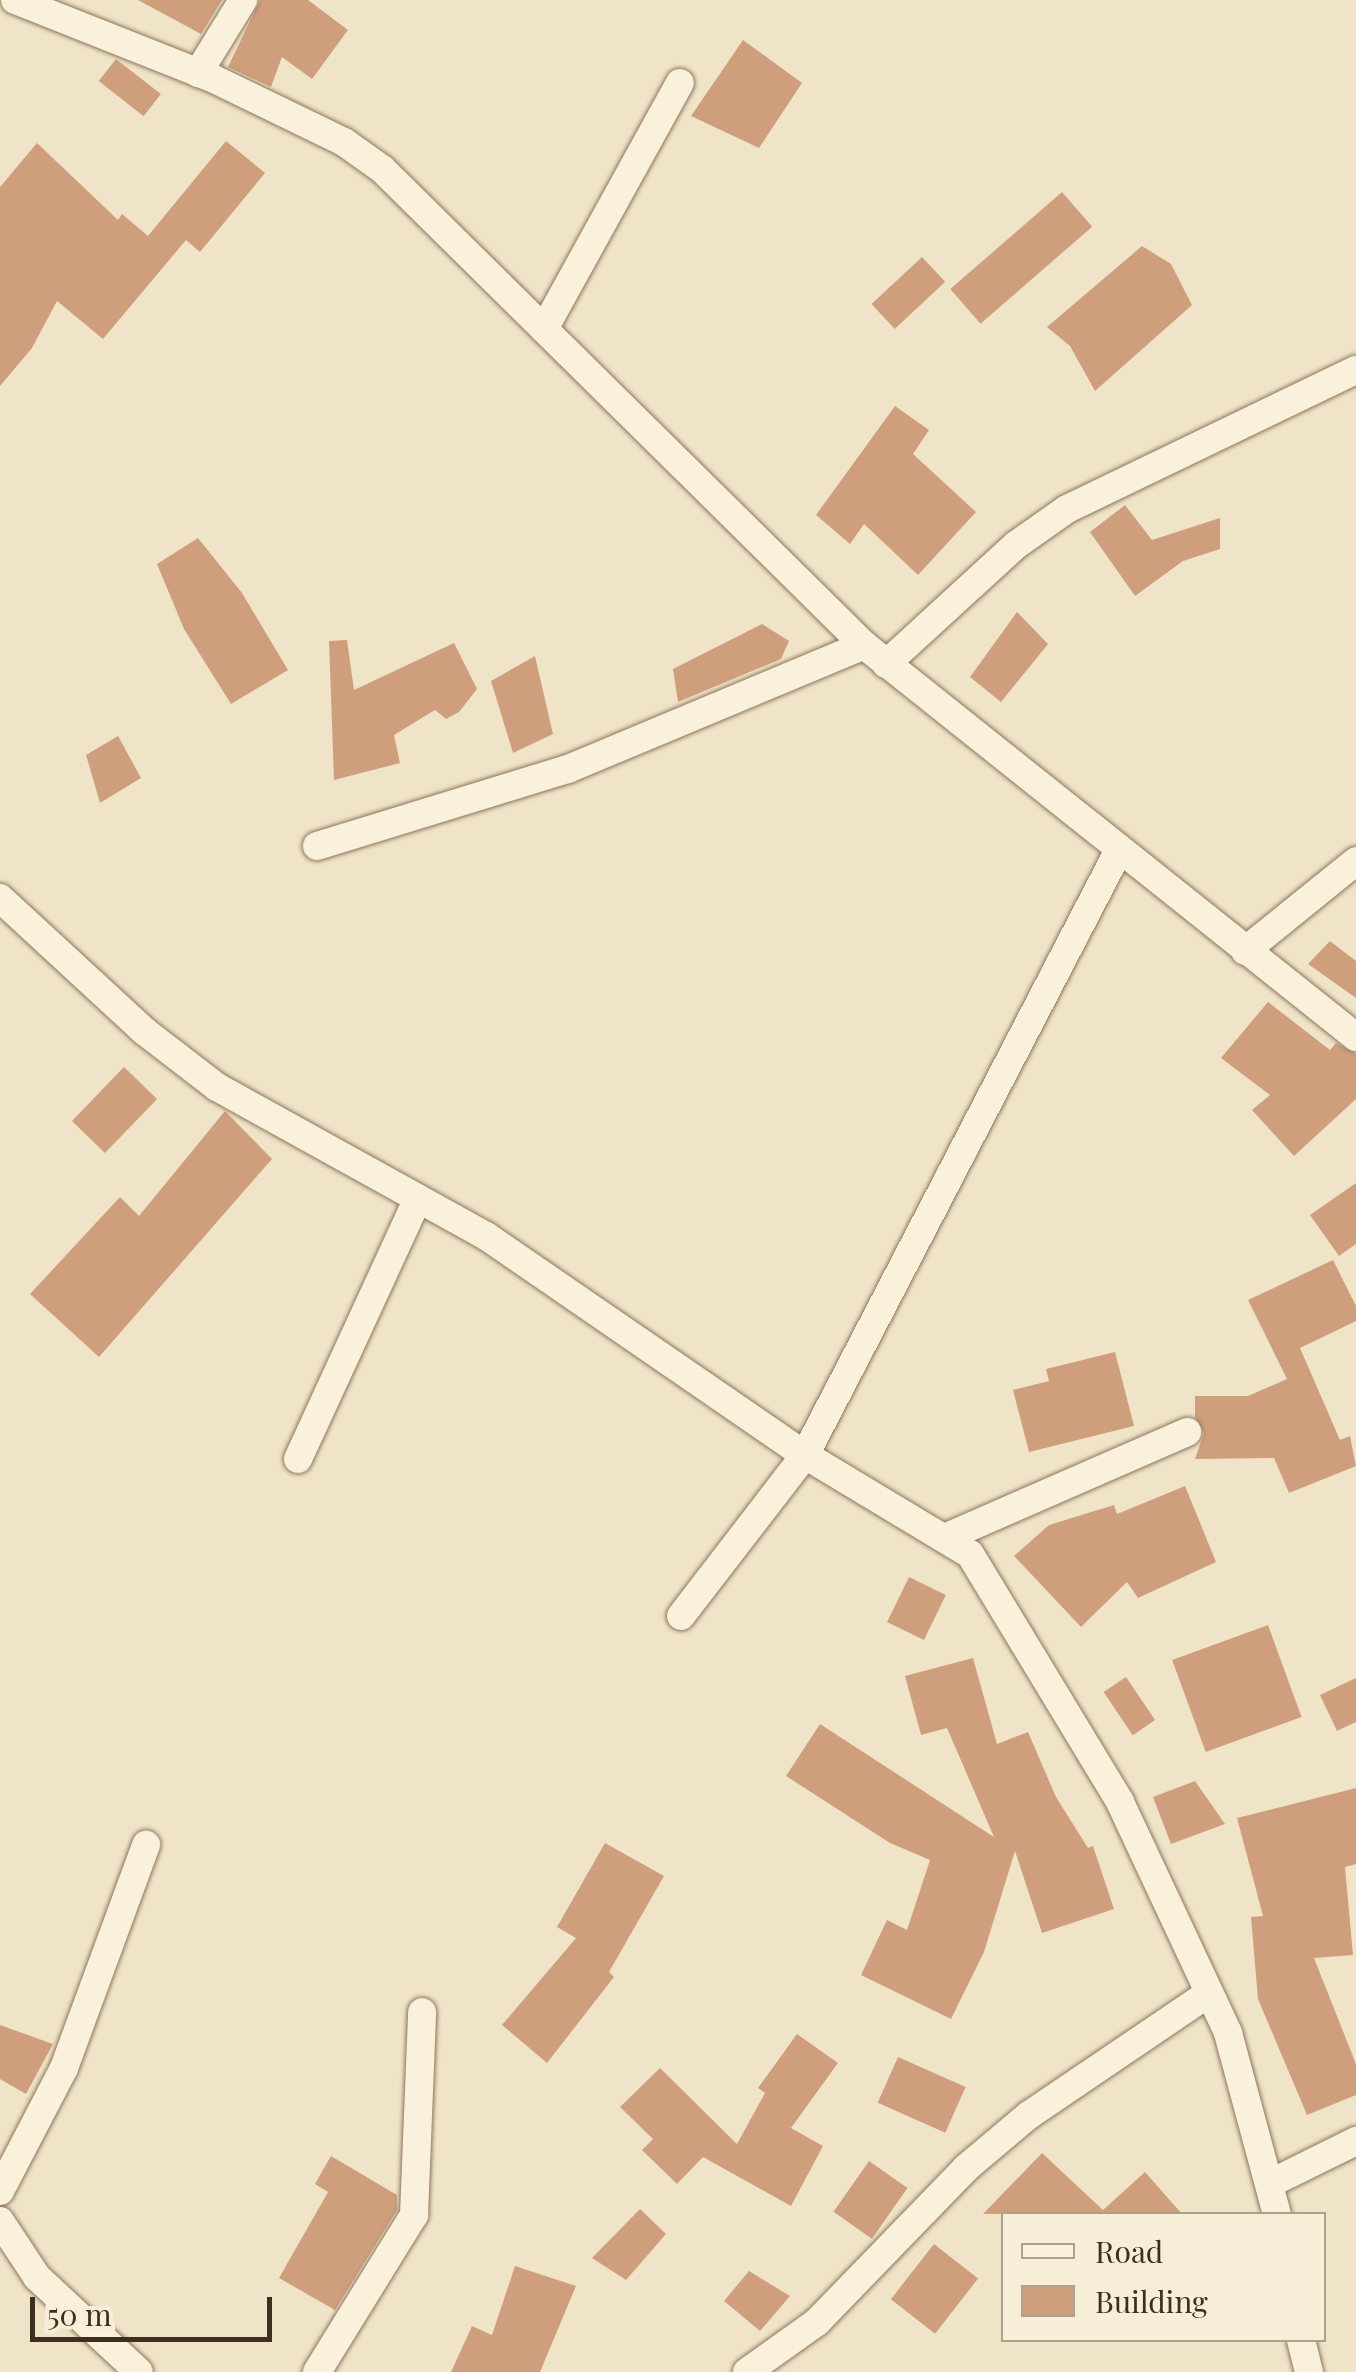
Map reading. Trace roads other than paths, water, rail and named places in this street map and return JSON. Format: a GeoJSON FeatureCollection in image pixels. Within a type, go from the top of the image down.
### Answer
{"type":"FeatureCollection","features":[{"type":"Feature","properties":{"kind":"street"},"geometry":{"type":"LineString","coordinates":[[15,0],[198,73],[344,142],[382,170],[864,645],[1118,852],[1356,1037]]}},
{"type":"Feature","properties":{"kind":"street"},"geometry":{"type":"LineString","coordinates":[[198,73],[244,0]]}},
{"type":"Feature","properties":{"kind":"street"},"geometry":{"type":"LineString","coordinates":[[544,329],[680,83]]}},
{"type":"Feature","properties":{"kind":"street"},"geometry":{"type":"LineString","coordinates":[[886,664],[986,570],[1067,509],[1356,370]]}},
{"type":"Feature","properties":{"kind":"street"},"geometry":{"type":"LineString","coordinates":[[317,846],[568,770],[864,645]]}},
{"type":"Feature","properties":{"kind":"street"},"geometry":{"type":"LineString","coordinates":[[681,1616],[805,1455],[1118,852]]}},
{"type":"Feature","properties":{"kind":"street"},"geometry":{"type":"LineString","coordinates":[[1245,951],[1356,861]]}},
{"type":"Feature","properties":{"kind":"street"},"geometry":{"type":"LineString","coordinates":[[0,898],[144,1031],[217,1087],[486,1236],[805,1455],[948,1536],[970,1554],[1120,1802],[1209,1992],[1228,2033],[1272,2183],[1277,2212]]}},
{"type":"Feature","properties":{"kind":"street"},"geometry":{"type":"LineString","coordinates":[[298,1460],[418,1198]]}},
{"type":"Feature","properties":{"kind":"street"},"geometry":{"type":"LineString","coordinates":[[948,1536],[1186,1432]]}},
{"type":"Feature","properties":{"kind":"street"},"geometry":{"type":"LineString","coordinates":[[0,2191],[64,2068],[146,1845]]}},
{"type":"Feature","properties":{"kind":"street"},"geometry":{"type":"LineString","coordinates":[[747,2372],[817,2322],[966,2168],[1030,2115],[1209,1992]]}},
{"type":"Feature","properties":{"kind":"street"},"geometry":{"type":"LineString","coordinates":[[316,2372],[414,2215],[422,2012]]}},
{"type":"Feature","properties":{"kind":"street"},"geometry":{"type":"LineString","coordinates":[[1272,2183],[1356,2142]]}},
{"type":"Feature","properties":{"kind":"street"},"geometry":{"type":"LineString","coordinates":[[0,2221],[37,2278],[139,2372]]}},
{"type":"Feature","properties":{"kind":"street"},"geometry":{"type":"LineString","coordinates":[[1301,2342],[1308,2372]]}}]}
